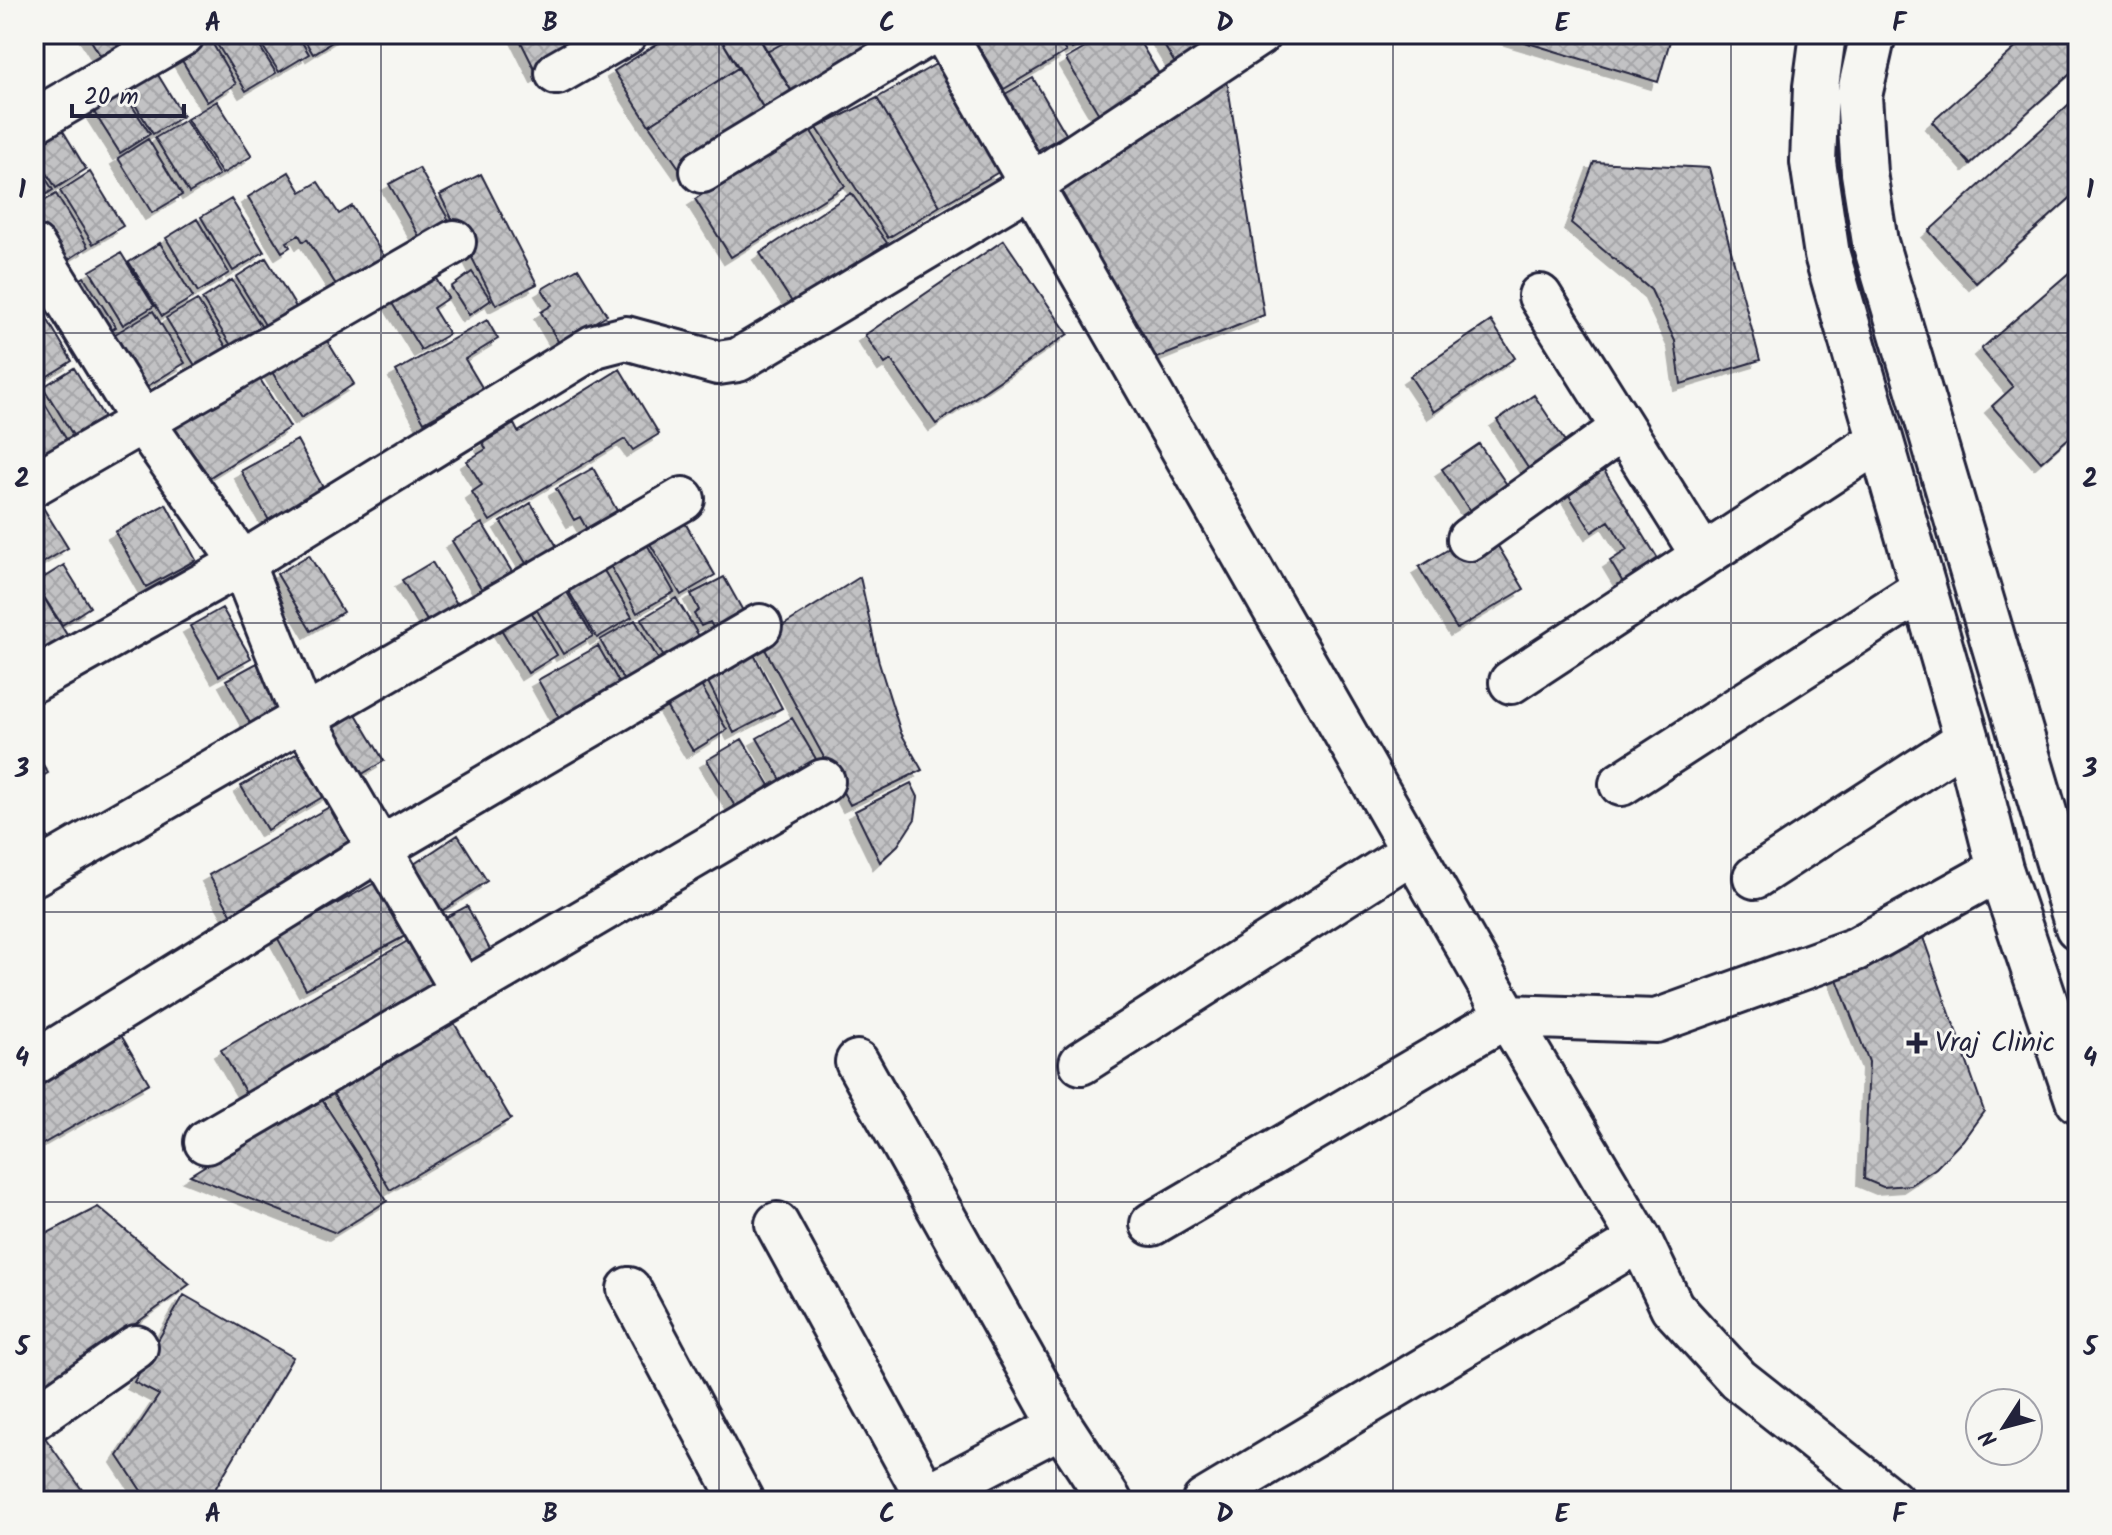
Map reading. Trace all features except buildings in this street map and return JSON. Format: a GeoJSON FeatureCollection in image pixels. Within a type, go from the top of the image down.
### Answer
{"type":"FeatureCollection","features":[{"type":"Feature","properties":{"kind":"main road"},"geometry":{"type":"LineString","coordinates":[[1823,34],[1816,87],[1813,162],[1827,255],[1967,739],[2000,869],[2078,1100]]}},
{"type":"Feature","properties":{"kind":"main road"},"geometry":{"type":"LineString","coordinates":[[1873,34],[1859,96],[1864,173],[1875,242],[2076,922],[2022,935]]}},
{"type":"Feature","properties":{"kind":"street"},"geometry":{"type":"LineString","coordinates":[[34,121],[183,34]]}},
{"type":"Feature","properties":{"kind":"street"},"geometry":{"type":"LineString","coordinates":[[557,73],[625,34]]}},
{"type":"Feature","properties":{"kind":"street"},"geometry":{"type":"LineString","coordinates":[[702,171],[928,34]]}},
{"type":"Feature","properties":{"kind":"street"},"geometry":{"type":"LineString","coordinates":[[945,34],[1507,1016],[1640,1240],[1672,1307],[1738,1379],[1892,1501]]}},
{"type":"Feature","properties":{"kind":"street"},"geometry":{"type":"LineString","coordinates":[[34,680],[242,563],[595,346],[626,338],[718,363],[738,360],[1031,185],[1259,34]]}},
{"type":"Feature","properties":{"kind":"street"},"geometry":{"type":"LineString","coordinates":[[34,484],[454,242]]}},
{"type":"Feature","properties":{"kind":"street"},"geometry":{"type":"LineString","coordinates":[[40,272],[242,563],[304,719],[462,990]]}},
{"type":"Feature","properties":{"kind":"street"},"geometry":{"type":"LineString","coordinates":[[1540,296],[1703,556]]}},
{"type":"Feature","properties":{"kind":"street"},"geometry":{"type":"LineString","coordinates":[[1469,539],[1622,429]]}},
{"type":"Feature","properties":{"kind":"street"},"geometry":{"type":"LineString","coordinates":[[1511,682],[1880,440]]}},
{"type":"Feature","properties":{"kind":"street"},"geometry":{"type":"LineString","coordinates":[[34,874],[683,499]]}},
{"type":"Feature","properties":{"kind":"street"},"geometry":{"type":"LineString","coordinates":[[1621,784],[1923,589]]}},
{"type":"Feature","properties":{"kind":"street"},"geometry":{"type":"LineString","coordinates":[[34,1063],[381,848],[760,626]]}},
{"type":"Feature","properties":{"kind":"street"},"geometry":{"type":"LineString","coordinates":[[1755,877],[1967,739]]}},
{"type":"Feature","properties":{"kind":"street"},"geometry":{"type":"LineString","coordinates":[[206,1142],[823,781]]}},
{"type":"Feature","properties":{"kind":"street"},"geometry":{"type":"LineString","coordinates":[[1081,1063],[1413,851]]}},
{"type":"Feature","properties":{"kind":"street"},"geometry":{"type":"LineString","coordinates":[[1152,1224],[1507,1016],[1656,1021],[1856,949],[2000,869]]}},
{"type":"Feature","properties":{"kind":"street"},"geometry":{"type":"LineString","coordinates":[[857,1062],[1061,1426],[1110,1501]]}},
{"type":"Feature","properties":{"kind":"street"},"geometry":{"type":"LineString","coordinates":[[777,1224],[922,1499],[1061,1426]]}},
{"type":"Feature","properties":{"kind":"street"},"geometry":{"type":"LineString","coordinates":[[1204,1501],[1640,1240]]}},
{"type":"Feature","properties":{"kind":"street"},"geometry":{"type":"LineString","coordinates":[[629,1289],[742,1501]]}},
{"type":"Feature","properties":{"kind":"street"},"geometry":{"type":"LineString","coordinates":[[34,1418],[136,1347]]}},
{"type":"Feature","properties":{"kind":"place","name":"Vraj Clinic"},"geometry":{"type":"Point","coordinates":[1917,1043]}}]}
